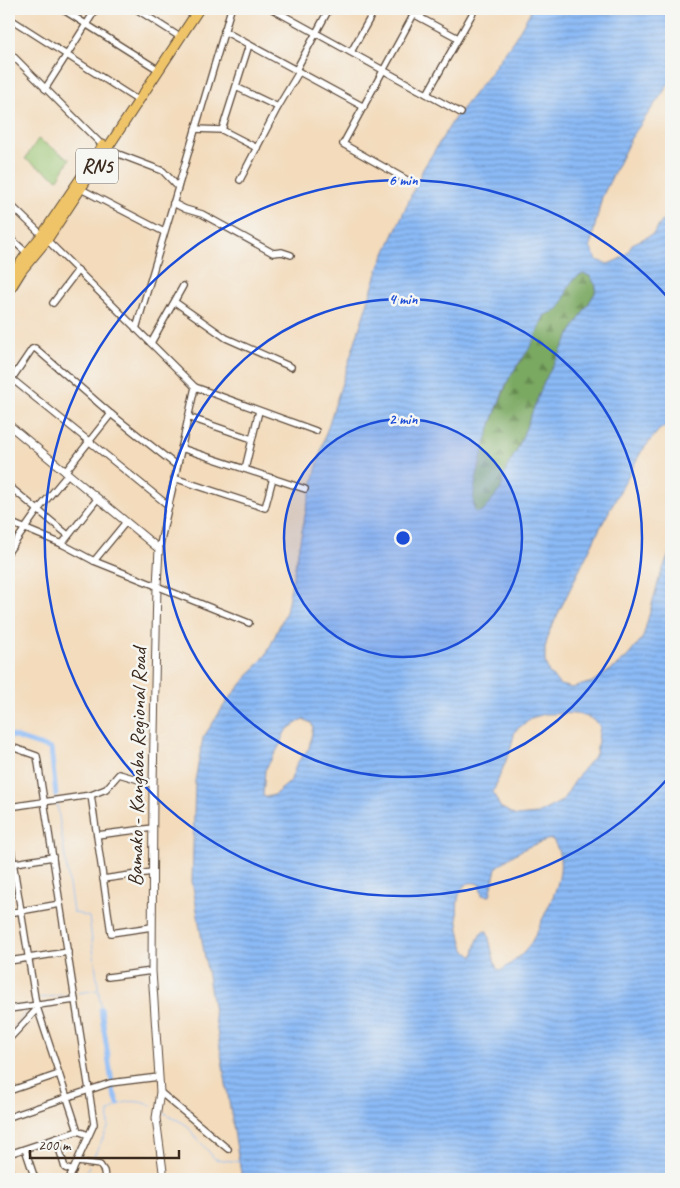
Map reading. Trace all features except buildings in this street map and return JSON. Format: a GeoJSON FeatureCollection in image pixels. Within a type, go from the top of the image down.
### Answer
{"type":"FeatureCollection","features":[{"type":"Feature","properties":{"kind":"highway","name":"RN5"},"geometry":{"type":"LineString","coordinates":[[9,291],[105,148],[178,35],[192,9]]}},
{"type":"Feature","properties":{"kind":"highway","name":"RN5"},"geometry":{"type":"LineString","coordinates":[[9,280],[27,253],[45,237],[82,189],[154,67],[199,9]]}},
{"type":"Feature","properties":{"kind":"street"},"geometry":{"type":"LineString","coordinates":[[11,9],[9,18],[134,98]]}},
{"type":"Feature","properties":{"kind":"street"},"geometry":{"type":"LineString","coordinates":[[62,9],[154,67]]}},
{"type":"Feature","properties":{"kind":"street"},"geometry":{"type":"LineString","coordinates":[[45,90],[96,9]]}},
{"type":"Feature","properties":{"kind":"street"},"geometry":{"type":"LineString","coordinates":[[136,9],[178,35]]}},
{"type":"Feature","properties":{"kind":"street"},"geometry":{"type":"LineString","coordinates":[[136,329],[231,9]]}},
{"type":"Feature","properties":{"kind":"street"},"geometry":{"type":"LineString","coordinates":[[272,9],[282,11],[316,33],[461,112]]}},
{"type":"Feature","properties":{"kind":"street"},"geometry":{"type":"LineString","coordinates":[[240,180],[329,9]]}},
{"type":"Feature","properties":{"kind":"street"},"geometry":{"type":"LineString","coordinates":[[351,52],[375,9]]}},
{"type":"Feature","properties":{"kind":"street"},"geometry":{"type":"LineString","coordinates":[[404,9],[458,38]]}},
{"type":"Feature","properties":{"kind":"street"},"geometry":{"type":"LineString","coordinates":[[420,17],[425,9]]}},
{"type":"Feature","properties":{"kind":"street"},"geometry":{"type":"LineString","coordinates":[[427,94],[475,9]]}},
{"type":"Feature","properties":{"kind":"street"},"geometry":{"type":"LineString","coordinates":[[407,180],[343,144],[414,14]]}},
{"type":"Feature","properties":{"kind":"street"},"geometry":{"type":"LineString","coordinates":[[224,31],[364,107]]}},
{"type":"Feature","properties":{"kind":"street"},"geometry":{"type":"LineString","coordinates":[[222,130],[249,45]]}},
{"type":"Feature","properties":{"kind":"street"},"geometry":{"type":"LineString","coordinates":[[9,52],[105,148],[163,171],[178,187]]}},
{"type":"Feature","properties":{"kind":"street"},"geometry":{"type":"LineString","coordinates":[[236,86],[278,107]]}},
{"type":"Feature","properties":{"kind":"street"},"geometry":{"type":"LineString","coordinates":[[195,129],[222,130],[257,148]]}},
{"type":"Feature","properties":{"kind":"street"},"geometry":{"type":"LineString","coordinates":[[82,189],[164,232]]}},
{"type":"Feature","properties":{"kind":"street"},"geometry":{"type":"LineString","coordinates":[[9,203],[195,387],[316,431]]}},
{"type":"Feature","properties":{"kind":"street"},"geometry":{"type":"LineString","coordinates":[[173,203],[202,214],[273,253],[282,252],[291,255]]}},
{"type":"Feature","properties":{"kind":"street"},"geometry":{"type":"LineString","coordinates":[[9,237],[27,253]]}},
{"type":"Feature","properties":{"kind":"street"},"geometry":{"type":"LineString","coordinates":[[53,303],[78,270]]}},
{"type":"Feature","properties":{"kind":"street"},"geometry":{"type":"LineString","coordinates":[[150,343],[183,286]]}},
{"type":"Feature","properties":{"kind":"street"},"geometry":{"type":"LineString","coordinates":[[175,302],[226,338],[290,367]]}},
{"type":"Feature","properties":{"kind":"street"},"geometry":{"type":"LineString","coordinates":[[169,506],[89,441],[10,381],[32,349],[35,348],[111,414],[177,466]]}},
{"type":"Feature","properties":{"kind":"street"},"geometry":{"type":"LineString","coordinates":[[9,425],[160,549],[195,387]]}},
{"type":"Feature","properties":{"kind":"street"},"geometry":{"type":"LineString","coordinates":[[245,469],[259,410]]}},
{"type":"Feature","properties":{"kind":"street"},"geometry":{"type":"LineString","coordinates":[[9,551],[89,441],[111,414]]}},
{"type":"Feature","properties":{"kind":"street"},"geometry":{"type":"LineString","coordinates":[[188,417],[252,439]]}},
{"type":"Feature","properties":{"kind":"street"},"geometry":{"type":"LineString","coordinates":[[181,448],[305,489]]}},
{"type":"Feature","properties":{"kind":"street"},"geometry":{"type":"LineString","coordinates":[[174,478],[265,508],[273,478]]}},
{"type":"Feature","properties":{"kind":"street"},"geometry":{"type":"LineString","coordinates":[[9,486],[68,536]]}},
{"type":"Feature","properties":{"kind":"street"},"geometry":{"type":"LineString","coordinates":[[62,544],[98,498]]}},
{"type":"Feature","properties":{"kind":"street"},"geometry":{"type":"LineString","coordinates":[[9,522],[62,544],[94,561],[249,623]]}},
{"type":"Feature","properties":{"kind":"street"},"geometry":{"type":"LineString","coordinates":[[94,561],[126,522]]}},
{"type":"Feature","properties":{"kind":"street","name":"Bamako - Kangaba Regional Road"},"geometry":{"type":"LineString","coordinates":[[160,549],[157,586],[153,784],[152,971],[159,1077],[158,1134],[164,1179]]}},
{"type":"Feature","properties":{"kind":"street"},"geometry":{"type":"LineString","coordinates":[[9,746],[37,756],[94,1124],[69,1179]]}},
{"type":"Feature","properties":{"kind":"street"},"geometry":{"type":"LineString","coordinates":[[9,807],[91,794],[106,789],[119,774],[153,784]]}},
{"type":"Feature","properties":{"kind":"street"},"geometry":{"type":"LineString","coordinates":[[91,794],[112,933],[152,927]]}},
{"type":"Feature","properties":{"kind":"street"},"geometry":{"type":"LineString","coordinates":[[97,835],[153,828]]}},
{"type":"Feature","properties":{"kind":"street"},"geometry":{"type":"LineString","coordinates":[[9,837],[11,864],[36,1007],[78,1131]]}},
{"type":"Feature","properties":{"kind":"street"},"geometry":{"type":"LineString","coordinates":[[11,864],[53,857]]}},
{"type":"Feature","properties":{"kind":"street"},"geometry":{"type":"LineString","coordinates":[[103,878],[152,872]]}},
{"type":"Feature","properties":{"kind":"street"},"geometry":{"type":"LineString","coordinates":[[9,912],[60,904]]}},
{"type":"Feature","properties":{"kind":"street"},"geometry":{"type":"LineString","coordinates":[[9,961],[68,952]]}},
{"type":"Feature","properties":{"kind":"street"},"geometry":{"type":"LineString","coordinates":[[108,977],[152,971]]}},
{"type":"Feature","properties":{"kind":"street"},"geometry":{"type":"LineString","coordinates":[[9,1009],[36,1007],[75,1000]]}},
{"type":"Feature","properties":{"kind":"street"},"geometry":{"type":"LineString","coordinates":[[9,1039],[36,1007]]}},
{"type":"Feature","properties":{"kind":"street"},"geometry":{"type":"LineString","coordinates":[[9,1091],[59,1074]]}},
{"type":"Feature","properties":{"kind":"street"},"geometry":{"type":"LineString","coordinates":[[9,1117],[110,1083],[159,1077]]}},
{"type":"Feature","properties":{"kind":"street"},"geometry":{"type":"LineString","coordinates":[[159,1096],[228,1149]]}},
{"type":"Feature","properties":{"kind":"street"},"geometry":{"type":"LineString","coordinates":[[9,1154],[78,1131],[88,1135]]}},
{"type":"Feature","properties":{"kind":"street"},"geometry":{"type":"LineString","coordinates":[[56,1138],[65,1168],[73,1171]]}},
{"type":"Feature","properties":{"kind":"street"},"geometry":{"type":"LineString","coordinates":[[24,1149],[35,1179]]}},
{"type":"Feature","properties":{"kind":"street"},"geometry":{"type":"LineString","coordinates":[[78,1162],[97,1163],[104,1171],[105,1179]]}},
{"type":"Feature","properties":{"kind":"street"},"geometry":{"type":"LineString","coordinates":[[9,1169],[12,1179]]}},
{"type":"Feature","properties":{"kind":"green space"},"geometry":{"type":"Polygon","coordinates":[[[38,139],[70,159],[58,179],[25,159],[38,139]]]}},
{"type":"Feature","properties":{"kind":"green space"},"geometry":{"type":"Polygon","coordinates":[[[583,274],[590,276],[596,286],[595,293],[545,380],[517,450],[507,467],[501,489],[483,511],[476,513],[473,508],[473,490],[480,467],[484,443],[510,376],[522,360],[545,315],[565,293],[570,283],[583,274]]]}},
{"type":"Feature","properties":{"kind":"water"},"geometry":{"type":"Polygon","coordinates":[[[532,9],[671,9],[671,81],[631,138],[602,197],[590,247],[597,260],[608,264],[616,261],[625,255],[632,244],[653,234],[671,209],[671,422],[659,430],[641,452],[599,530],[550,630],[545,648],[545,662],[549,673],[560,685],[572,688],[592,682],[617,666],[629,655],[643,637],[659,579],[671,549],[671,1179],[242,1179],[192,881],[195,781],[203,738],[227,701],[266,655],[286,612],[307,505],[325,436],[379,267],[423,169],[454,119],[515,38],[532,9]],[[584,274],[578,276],[571,284],[559,308],[545,315],[532,345],[514,371],[499,402],[478,468],[473,504],[476,513],[483,511],[501,489],[507,467],[517,450],[545,380],[595,293],[596,286],[590,276],[584,274]],[[545,714],[531,718],[515,731],[510,751],[493,792],[500,807],[516,816],[537,814],[562,801],[580,773],[596,754],[600,726],[588,717],[575,714],[545,714]],[[303,719],[289,728],[265,770],[263,796],[274,795],[290,782],[297,763],[309,748],[313,727],[311,723],[303,719]],[[550,839],[527,847],[496,868],[490,896],[482,895],[479,884],[469,883],[463,888],[459,896],[457,907],[459,931],[466,950],[473,957],[477,941],[482,932],[487,931],[497,969],[502,970],[526,950],[531,943],[551,901],[558,880],[560,860],[553,840],[550,839]]]}},
{"type":"Feature","properties":{"kind":"waterway"},"geometry":{"type":"LineString","coordinates":[[9,735],[51,749],[56,795]]}},
{"type":"Feature","properties":{"kind":"waterway"},"geometry":{"type":"LineString","coordinates":[[57,803],[73,912],[89,917],[101,1009]]}},
{"type":"Feature","properties":{"kind":"waterway"},"geometry":{"type":"LineString","coordinates":[[78,993],[97,990]]}},
{"type":"Feature","properties":{"kind":"waterway"},"geometry":{"type":"LineString","coordinates":[[40,998],[70,994]]}},
{"type":"Feature","properties":{"kind":"waterway"},"geometry":{"type":"LineString","coordinates":[[9,1031],[30,1008]]}},
{"type":"Feature","properties":{"kind":"waterway"},"geometry":{"type":"LineString","coordinates":[[101,1009],[113,1090],[118,1104]]}},
{"type":"Feature","properties":{"kind":"waterway"},"geometry":{"type":"LineString","coordinates":[[92,1160],[108,1128],[109,1112],[119,1105],[133,1101],[151,1105]]}},
{"type":"Feature","properties":{"kind":"waterway"},"geometry":{"type":"LineString","coordinates":[[161,1111],[185,1124],[215,1159],[240,1162]]}},
{"type":"Feature","properties":{"kind":"waterway"},"geometry":{"type":"LineString","coordinates":[[83,1179],[89,1166]]}}]}
